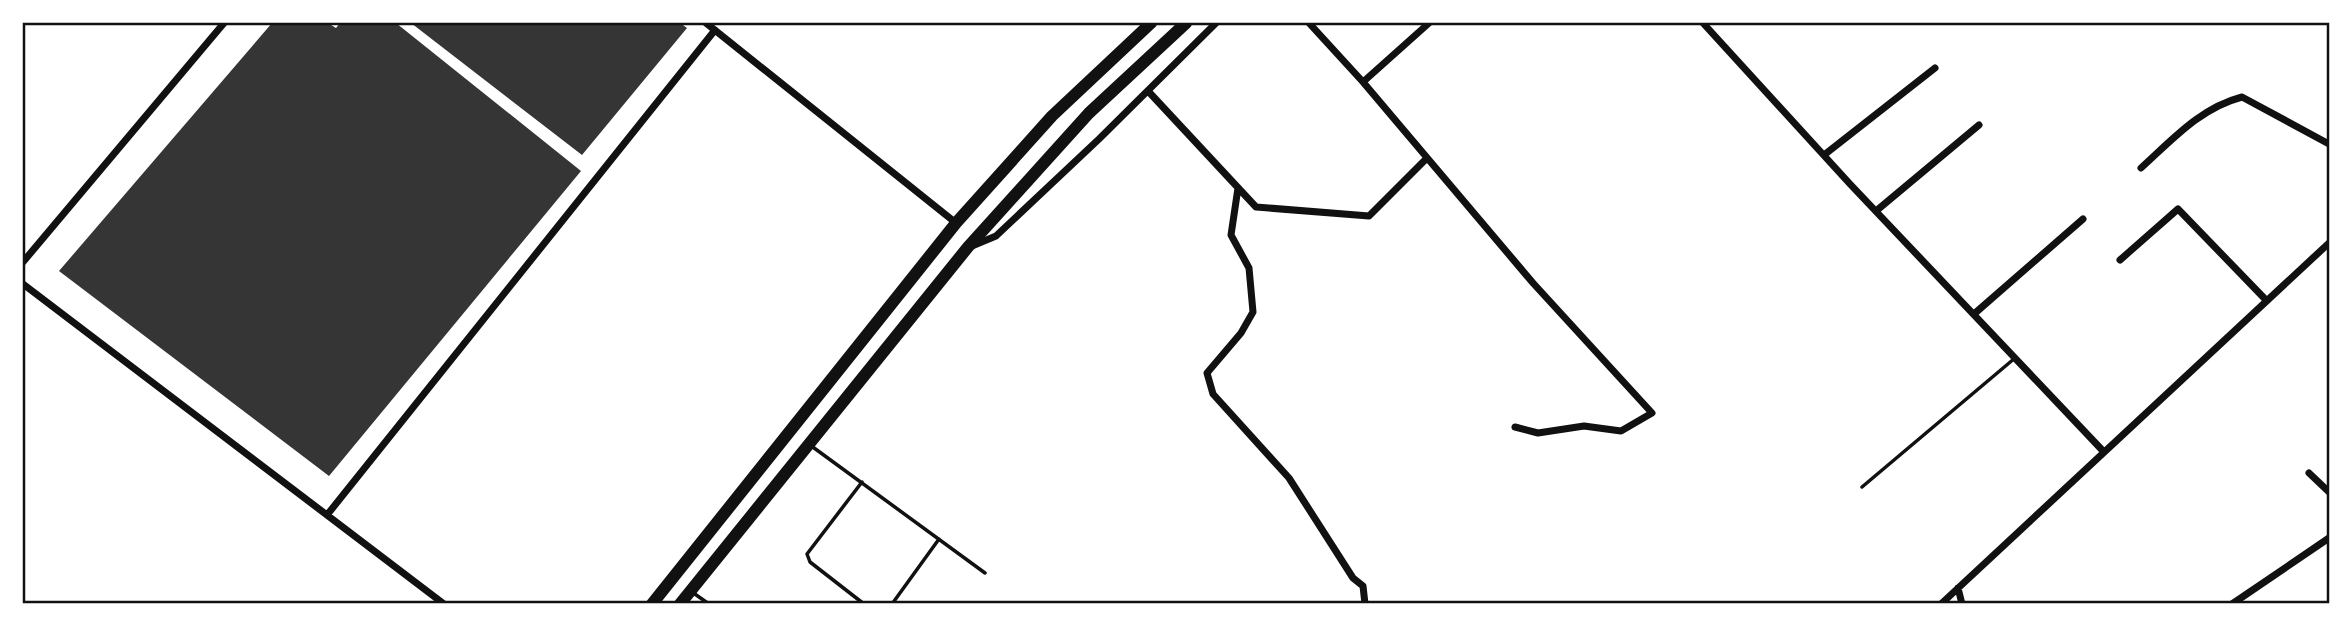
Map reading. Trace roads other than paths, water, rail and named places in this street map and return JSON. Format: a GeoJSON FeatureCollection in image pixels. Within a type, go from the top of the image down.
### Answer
{"type":"FeatureCollection","features":[{"type":"Feature","properties":{"kind":"main road"},"geometry":{"type":"LineString","coordinates":[[652,604],[956,223],[1052,117],[1151,23]]}},
{"type":"Feature","properties":{"kind":"main road"},"geometry":{"type":"LineString","coordinates":[[680,604],[968,247],[1089,113],[1186,23]]}},
{"type":"Feature","properties":{"kind":"main road"},"geometry":{"type":"LineString","coordinates":[[843,365],[861,379]]}},
{"type":"Feature","properties":{"kind":"street"},"geometry":{"type":"LineString","coordinates":[[23,262],[225,23]]}},
{"type":"Feature","properties":{"kind":"street"},"geometry":{"type":"LineString","coordinates":[[706,23],[956,223]]}},
{"type":"Feature","properties":{"kind":"street"},"geometry":{"type":"LineString","coordinates":[[968,247],[996,236],[1216,23]]}},
{"type":"Feature","properties":{"kind":"street"},"geometry":{"type":"LineString","coordinates":[[1309,23],[1363,82],[1533,284],[1652,413],[1621,431],[1584,426],[1538,433],[1515,427]]}},
{"type":"Feature","properties":{"kind":"street"},"geometry":{"type":"LineString","coordinates":[[1363,82],[1429,23]]}},
{"type":"Feature","properties":{"kind":"street"},"geometry":{"type":"LineString","coordinates":[[1703,23],[2104,452]]}},
{"type":"Feature","properties":{"kind":"street"},"geometry":{"type":"LineString","coordinates":[[327,515],[715,30]]}},
{"type":"Feature","properties":{"kind":"street"},"geometry":{"type":"LineString","coordinates":[[1824,155],[1936,68]]}},
{"type":"Feature","properties":{"kind":"street"},"geometry":{"type":"LineString","coordinates":[[1148,91],[1256,207],[1369,216],[1426,159]]}},
{"type":"Feature","properties":{"kind":"street"},"geometry":{"type":"LineString","coordinates":[[2141,167],[2197,117],[2221,103],[2242,97],[2329,144]]}},
{"type":"Feature","properties":{"kind":"street"},"geometry":{"type":"LineString","coordinates":[[1876,211],[1979,125]]}},
{"type":"Feature","properties":{"kind":"street"},"geometry":{"type":"LineString","coordinates":[[1238,188],[1231,234],[1250,268],[1253,312],[1241,333],[1207,373],[1213,394],[1289,478],[1353,578],[1363,586],[1365,604]]}},
{"type":"Feature","properties":{"kind":"street"},"geometry":{"type":"LineString","coordinates":[[2120,260],[2178,209],[2266,300]]}},
{"type":"Feature","properties":{"kind":"street"},"geometry":{"type":"LineString","coordinates":[[1974,314],[2083,219]]}},
{"type":"Feature","properties":{"kind":"street"},"geometry":{"type":"LineString","coordinates":[[1941,604],[2329,243]]}},
{"type":"Feature","properties":{"kind":"street"},"geometry":{"type":"LineString","coordinates":[[23,284],[444,604]]}},
{"type":"Feature","properties":{"kind":"street"},"geometry":{"type":"LineString","coordinates":[[2309,473],[2329,492]]}},
{"type":"Feature","properties":{"kind":"street"},"geometry":{"type":"LineString","coordinates":[[2232,604],[2329,538]]}},
{"type":"Feature","properties":{"kind":"street"},"geometry":{"type":"LineString","coordinates":[[1958,588],[1962,604]]}},
{"type":"Feature","properties":{"kind":"lane"},"geometry":{"type":"LineString","coordinates":[[1862,487],[2015,358]]}},
{"type":"Feature","properties":{"kind":"lane"},"geometry":{"type":"LineString","coordinates":[[808,444],[985,573]]}},
{"type":"Feature","properties":{"kind":"lane"},"geometry":{"type":"LineString","coordinates":[[862,482],[807,554],[810,562],[864,604]]}},
{"type":"Feature","properties":{"kind":"lane"},"geometry":{"type":"LineString","coordinates":[[892,604],[939,539]]}},
{"type":"Feature","properties":{"kind":"lane"},"geometry":{"type":"LineString","coordinates":[[691,590],[709,604]]}}]}
